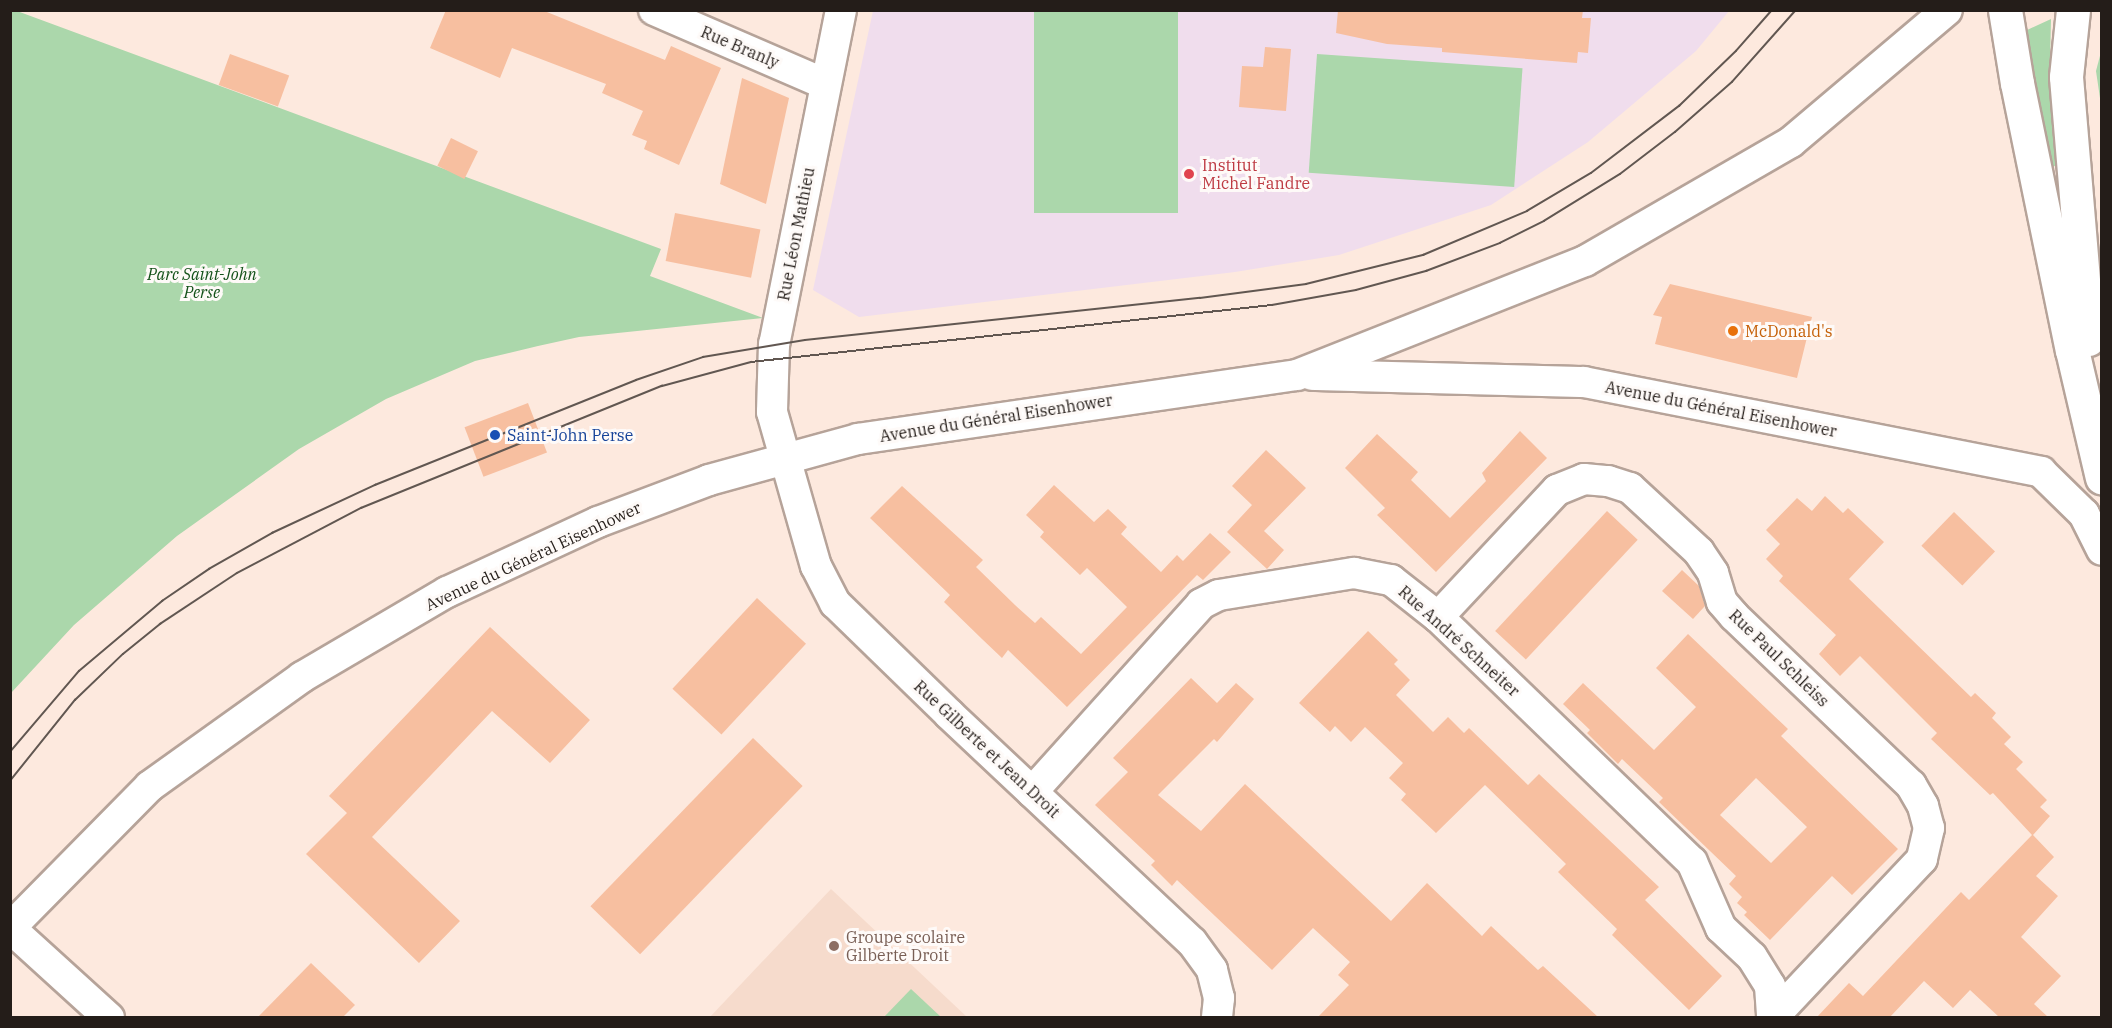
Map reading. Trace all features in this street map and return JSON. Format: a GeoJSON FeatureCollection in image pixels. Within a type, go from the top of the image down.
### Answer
{"type":"FeatureCollection","features":[{"type":"Feature","properties":{"kind":"main road"},"geometry":{"type":"LineString","coordinates":[[2005,10],[2019,94],[2100,469]]}},
{"type":"Feature","properties":{"kind":"main road"},"geometry":{"type":"LineString","coordinates":[[2073,10],[2066,76],[2100,469]]}},
{"type":"Feature","properties":{"kind":"street","name":"Rue Branly"},"geometry":{"type":"LineString","coordinates":[[654,10],[825,84]]}},
{"type":"Feature","properties":{"kind":"street","name":"Rue Léon Mathieu"},"geometry":{"type":"LineString","coordinates":[[784,459],[772,412],[774,344],[841,10]]}},
{"type":"Feature","properties":{"kind":"street","name":"Avenue du Général Eisenhower"},"geometry":{"type":"LineString","coordinates":[[1897,55],[1921,10]]}},
{"type":"Feature","properties":{"kind":"street","name":"Avenue du Général Eisenhower"},"geometry":{"type":"LineString","coordinates":[[1298,375],[1585,261],[1791,142],[1897,55],[1947,10]]}},
{"type":"Feature","properties":{"kind":"street","name":"Avenue du Général Eisenhower"},"geometry":{"type":"LineString","coordinates":[[10,928],[150,786],[302,677],[447,592],[598,522],[709,480],[858,439],[1298,375],[1584,382],[2041,472],[2084,513],[2102,550]]}},
{"type":"Feature","properties":{"kind":"street","name":"Rue Gilberte et Jean Droit"},"geometry":{"type":"LineString","coordinates":[[784,459],[816,566],[835,603],[1192,942],[1212,970],[1219,998],[1217,1017]]}},
{"type":"Feature","properties":{"kind":"street","name":"Rue Paul Schleiss"},"geometry":{"type":"LineString","coordinates":[[1438,617],[1557,490],[1584,479],[1608,481],[1630,488],[1699,552],[1713,573],[1722,602],[1734,616],[1911,785],[1923,806],[1929,828],[1922,859],[1772,1017]]}},
{"type":"Feature","properties":{"kind":"street","name":"Rue André Schneiter"},"geometry":{"type":"LineString","coordinates":[[1032,792],[1201,604],[1219,595],[1354,573],[1391,580],[1438,617],[1692,862],[1721,928],[1752,957],[1770,986],[1772,1017]]}},
{"type":"Feature","properties":{"kind":"street"},"geometry":{"type":"LineString","coordinates":[[10,928],[108,1017]]}},
{"type":"Feature","properties":{"kind":"shaded area","name":"Institut Michel Fandre"},"geometry":{"type":"Polygon","coordinates":[[[873,11],[1729,11],[1696,51],[1588,142],[1491,205],[1339,255],[1235,272],[859,317],[813,290],[873,11]]]}},
{"type":"Feature","properties":{"kind":"shaded area","name":"Groupe scolaire Gilberte Droit"},"geometry":{"type":"Polygon","coordinates":[[[831,889],[967,1017],[709,1018],[831,889]]]}},
{"type":"Feature","properties":{"kind":"green space","name":"Parc Saint-John Perse"},"geometry":{"type":"Polygon","coordinates":[[[11,10],[661,249],[650,276],[763,318],[579,337],[475,361],[386,399],[299,449],[177,536],[74,625],[11,693],[11,10]]]}},
{"type":"Feature","properties":{"kind":"green space"},"geometry":{"type":"Polygon","coordinates":[[[1034,11],[1178,11],[1178,213],[1034,213],[1034,11]]]}},
{"type":"Feature","properties":{"kind":"green space"},"geometry":{"type":"Polygon","coordinates":[[[2051,19],[2050,63],[2065,160],[2051,168],[2025,31],[2051,19]]]}},
{"type":"Feature","properties":{"kind":"green space"},"geometry":{"type":"Polygon","coordinates":[[[2101,52],[2101,105],[2096,71],[2101,52]]]}},
{"type":"Feature","properties":{"kind":"green space"},"geometry":{"type":"Polygon","coordinates":[[[1317,54],[1522,68],[1514,187],[1309,173],[1317,54]]]}},
{"type":"Feature","properties":{"kind":"green space"},"geometry":{"type":"Polygon","coordinates":[[[911,989],[941,1017],[884,1017],[911,989]]]}},
{"type":"Feature","properties":{"kind":"building"},"geometry":{"type":"Polygon","coordinates":[[[446,10],[542,10],[665,60],[671,46],[721,68],[679,165],[644,149],[647,141],[632,135],[643,111],[602,93],[606,84],[512,48],[500,78],[430,48],[446,10]]]}},
{"type":"Feature","properties":{"kind":"building"},"geometry":{"type":"Polygon","coordinates":[[[1338,10],[1583,10],[1582,18],[1591,18],[1588,53],[1578,52],[1577,63],[1442,52],[1442,48],[1387,44],[1336,33],[1338,10]]]}},
{"type":"Feature","properties":{"kind":"building"},"geometry":{"type":"Polygon","coordinates":[[[1265,47],[1291,49],[1286,111],[1239,107],[1242,66],[1263,67],[1265,47]]]}},
{"type":"Feature","properties":{"kind":"building"},"geometry":{"type":"Polygon","coordinates":[[[230,54],[289,76],[278,107],[219,85],[230,54]]]}},
{"type":"Feature","properties":{"kind":"building"},"geometry":{"type":"Polygon","coordinates":[[[742,78],[789,98],[766,204],[720,184],[742,78]]]}},
{"type":"Feature","properties":{"kind":"building"},"geometry":{"type":"Polygon","coordinates":[[[451,138],[478,151],[464,179],[437,166],[451,138]]]}},
{"type":"Feature","properties":{"kind":"building"},"geometry":{"type":"Polygon","coordinates":[[[675,213],[760,230],[751,278],[666,261],[675,213]]]}},
{"type":"Feature","properties":{"kind":"building","name":"McDonald's"},"geometry":{"type":"Polygon","coordinates":[[[1670,284],[1812,317],[1797,378],[1655,344],[1662,317],[1653,315],[1670,284]]]}},
{"type":"Feature","properties":{"kind":"building"},"geometry":{"type":"Polygon","coordinates":[[[528,403],[547,452],[484,477],[465,427],[528,403]]]}},
{"type":"Feature","properties":{"kind":"building"},"geometry":{"type":"Polygon","coordinates":[[[1520,431],[1547,458],[1436,572],[1377,515],[1385,508],[1345,468],[1377,434],[1418,472],[1411,480],[1450,518],[1486,481],[1482,473],[1520,431]]]}},
{"type":"Feature","properties":{"kind":"building"},"geometry":{"type":"Polygon","coordinates":[[[1266,450],[1306,488],[1264,531],[1284,550],[1267,569],[1227,532],[1252,505],[1232,486],[1266,450]]]}},
{"type":"Feature","properties":{"kind":"building"},"geometry":{"type":"Polygon","coordinates":[[[1054,485],[1094,522],[1108,509],[1127,527],[1121,534],[1161,572],[1177,555],[1183,561],[1210,533],[1231,552],[1203,580],[1197,575],[1067,707],[1008,650],[1002,658],[982,639],[944,602],[950,595],[870,518],[902,486],[983,560],[976,567],[1015,605],[1035,623],[1041,617],[1081,654],[1127,607],[1087,568],[1080,575],[1040,537],[1044,532],[1026,515],[1054,485]]]}},
{"type":"Feature","properties":{"kind":"building"},"geometry":{"type":"Polygon","coordinates":[[[1825,496],[1843,513],[1848,508],[1884,542],[1849,579],[1971,697],[1975,693],[1996,713],[1992,718],[2011,737],[2004,744],[2023,762],[2016,769],[2047,800],[2040,807],[2050,816],[2033,835],[2054,857],[2036,876],[2058,896],[2021,937],[2061,976],[2034,1004],[2048,1017],[1999,1017],[1970,990],[1953,1008],[1924,981],[1890,1017],[1817,1017],[1849,983],[1863,996],[1961,892],[1969,900],[2032,835],[1993,793],[1990,795],[1931,739],[1937,733],[1860,656],[1840,676],[1819,654],[1836,635],[1779,581],[1783,576],[1766,559],[1780,544],[1766,530],[1797,498],[1812,511],[1825,496]]]}},
{"type":"Feature","properties":{"kind":"building"},"geometry":{"type":"Polygon","coordinates":[[[1607,511],[1638,540],[1526,660],[1495,631],[1607,511]]]}},
{"type":"Feature","properties":{"kind":"building"},"geometry":{"type":"Polygon","coordinates":[[[1954,512],[1995,552],[1962,585],[1921,546],[1954,512]]]}},
{"type":"Feature","properties":{"kind":"building"},"geometry":{"type":"Polygon","coordinates":[[[1682,570],[1699,586],[1705,606],[1693,619],[1662,591],[1682,570]]]}},
{"type":"Feature","properties":{"kind":"building"},"geometry":{"type":"Polygon","coordinates":[[[757,598],[806,644],[721,734],[672,689],[757,598]]]}},
{"type":"Feature","properties":{"kind":"building"},"geometry":{"type":"Polygon","coordinates":[[[490,627],[590,720],[550,763],[492,711],[372,837],[460,921],[419,963],[306,854],[347,813],[329,796],[490,627]]]}},
{"type":"Feature","properties":{"kind":"building"},"geometry":{"type":"Polygon","coordinates":[[[1368,631],[1398,660],[1394,664],[1410,680],[1396,695],[1433,732],[1448,717],[1464,733],[1469,728],[1528,785],[1539,774],[1659,887],[1645,900],[1722,976],[1689,1010],[1612,935],[1617,929],[1558,872],[1566,864],[1485,785],[1436,833],[1401,800],[1406,794],[1389,778],[1403,763],[1365,727],[1351,742],[1335,726],[1330,732],[1299,703],[1368,631]]]}},
{"type":"Feature","properties":{"kind":"building"},"geometry":{"type":"Polygon","coordinates":[[[1688,634],[1788,729],[1781,736],[1898,849],[1852,895],[1832,876],[1770,940],[1744,915],[1747,912],[1737,903],[1742,897],[1729,884],[1736,876],[1659,802],[1663,798],[1622,759],[1618,764],[1587,733],[1590,730],[1563,704],[1583,683],[1654,750],[1696,707],[1656,668],[1688,634]],[[1756,778],[1720,815],[1771,863],[1807,827],[1756,778]]]}},
{"type":"Feature","properties":{"kind":"building"},"geometry":{"type":"Polygon","coordinates":[[[1191,678],[1217,703],[1236,683],[1254,699],[1217,742],[1214,739],[1158,795],[1201,831],[1245,784],[1391,921],[1427,883],[1482,936],[1491,926],[1538,970],[1543,966],[1598,1017],[1318,1017],[1349,985],[1338,975],[1350,962],[1313,928],[1272,970],[1177,880],[1172,886],[1151,865],[1155,861],[1095,805],[1128,772],[1113,758],[1191,678]]]}},
{"type":"Feature","properties":{"kind":"building"},"geometry":{"type":"Polygon","coordinates":[[[753,738],[803,786],[640,954],[590,906],[753,738]]]}},
{"type":"Feature","properties":{"kind":"building"},"geometry":{"type":"Polygon","coordinates":[[[311,963],[355,1005],[343,1017],[258,1017],[311,963]]]}},
{"type":"Feature","properties":{"kind":"tram line"},"geometry":{"type":"LineString","coordinates":[[10,752],[79,671],[162,601],[209,569],[272,533],[375,485],[636,380],[703,357],[805,340],[1200,298],[1306,284],[1423,255],[1527,211],[1591,173],[1679,106],[1736,51],[1772,10]]}},
{"type":"Feature","properties":{"kind":"tram line"},"geometry":{"type":"LineString","coordinates":[[10,781],[75,700],[123,654],[160,624],[237,573],[361,508],[662,386],[751,362],[1272,305],[1356,290],[1426,271],[1500,243],[1544,221],[1620,174],[1675,132],[1732,82],[1796,10]]}},
{"type":"Feature","properties":{"kind":"place","name":"Institut Michel Fandre"},"geometry":{"type":"Point","coordinates":[1189,174]}},
{"type":"Feature","properties":{"kind":"place","name":"McDonald's"},"geometry":{"type":"Point","coordinates":[1733,331]}},
{"type":"Feature","properties":{"kind":"place","name":"Saint-John Perse"},"geometry":{"type":"Point","coordinates":[495,435]}},
{"type":"Feature","properties":{"kind":"place","name":"Groupe scolaire Gilberte Droit"},"geometry":{"type":"Point","coordinates":[834,946]}}]}
